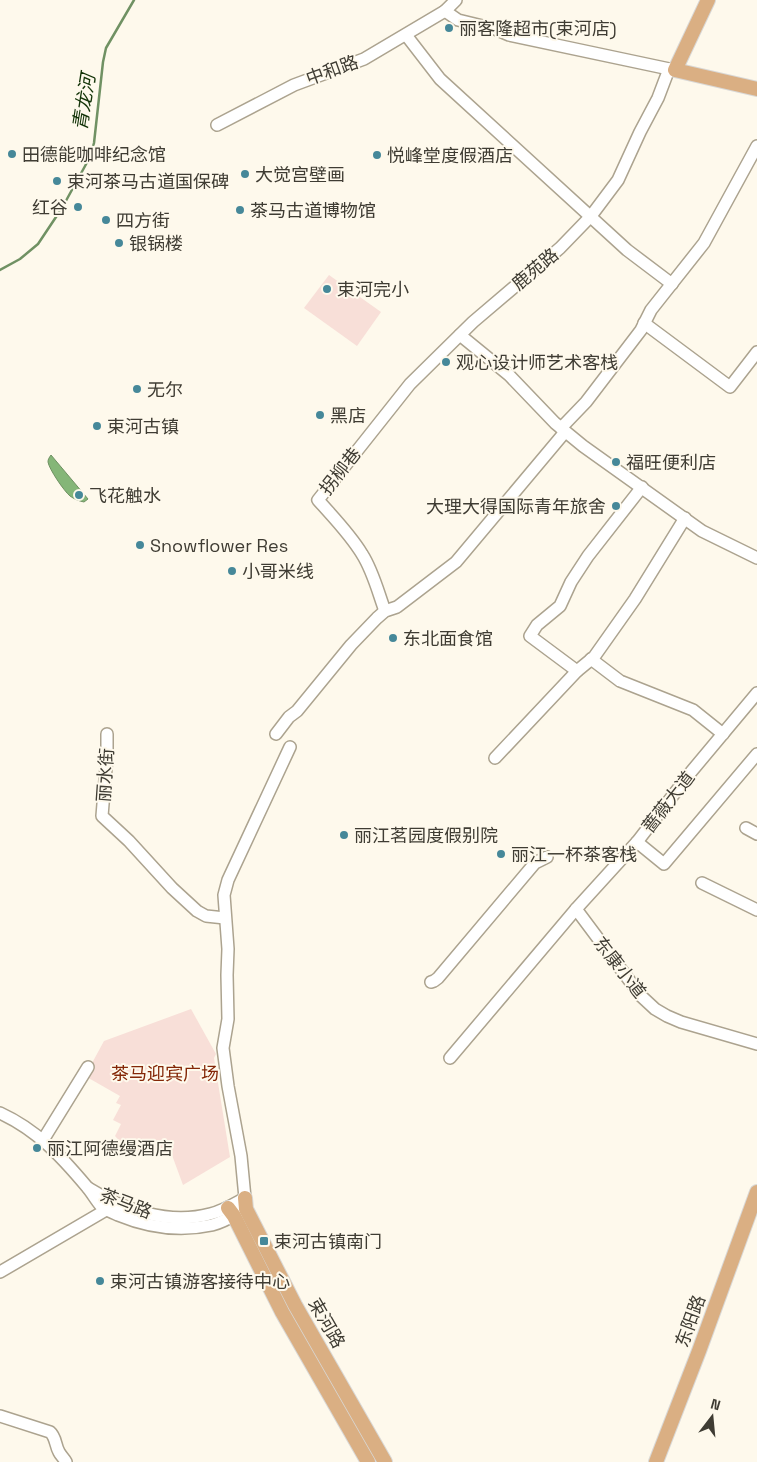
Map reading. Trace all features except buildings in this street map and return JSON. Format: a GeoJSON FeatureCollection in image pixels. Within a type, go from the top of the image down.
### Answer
{"type":"FeatureCollection","features":[{"type":"Feature","properties":{"kind":"main road"},"geometry":{"type":"LineString","coordinates":[[674,67],[708,0]]}},
{"type":"Feature","properties":{"kind":"main road"},"geometry":{"type":"LineString","coordinates":[[674,67],[757,81]]}},
{"type":"Feature","properties":{"kind":"main road"},"geometry":{"type":"LineString","coordinates":[[674,67],[757,89]]}},
{"type":"Feature","properties":{"kind":"main road","name":"东阳路"},"geometry":{"type":"LineString","coordinates":[[656,1462],[719,1298],[757,1192]]}},
{"type":"Feature","properties":{"kind":"main road","name":"束河路"},"geometry":{"type":"LineString","coordinates":[[246,1204],[296,1305],[385,1462]]}},
{"type":"Feature","properties":{"kind":"main road","name":"束河路"},"geometry":{"type":"LineString","coordinates":[[231,1212],[282,1312],[368,1462]]}},
{"type":"Feature","properties":{"kind":"main road","name":"东阳路"},"geometry":{"type":"LineString","coordinates":[[666,1462],[706,1359],[757,1215]]}},
{"type":"Feature","properties":{"kind":"street","name":"中和路"},"geometry":{"type":"LineString","coordinates":[[217,124],[294,84],[364,59],[445,11],[456,0]]}},
{"type":"Feature","properties":{"kind":"street"},"geometry":{"type":"LineString","coordinates":[[445,11],[458,20],[495,28],[512,28],[674,67]]}},
{"type":"Feature","properties":{"kind":"street"},"geometry":{"type":"LineString","coordinates":[[406,35],[440,79],[627,250],[672,284]]}},
{"type":"Feature","properties":{"kind":"street","name":"鹿苑路"},"geometry":{"type":"LineString","coordinates":[[363,442],[410,384],[473,322],[560,248],[591,216],[618,180],[640,132],[674,67]]}},
{"type":"Feature","properties":{"kind":"street"},"geometry":{"type":"LineString","coordinates":[[276,734],[351,645],[377,618],[385,611],[397,607],[456,562],[586,402],[641,330],[651,310],[704,243],[757,146]]}},
{"type":"Feature","properties":{"kind":"street"},"geometry":{"type":"LineString","coordinates":[[644,323],[730,387],[757,352]]}},
{"type":"Feature","properties":{"kind":"street"},"geometry":{"type":"LineString","coordinates":[[460,335],[509,375],[563,430],[583,446],[702,531],[757,558]]}},
{"type":"Feature","properties":{"kind":"street","name":"拐柳巷"},"geometry":{"type":"LineString","coordinates":[[363,442],[318,500],[363,555],[373,576],[385,611]]}},
{"type":"Feature","properties":{"kind":"street"},"geometry":{"type":"LineString","coordinates":[[577,671],[530,636],[537,625],[560,606],[571,582],[588,556],[642,488]]}},
{"type":"Feature","properties":{"kind":"street"},"geometry":{"type":"LineString","coordinates":[[495,758],[577,671],[591,659],[635,599],[684,518]]}},
{"type":"Feature","properties":{"kind":"street"},"geometry":{"type":"LineString","coordinates":[[591,659],[620,681],[694,710],[723,734]]}},
{"type":"Feature","properties":{"kind":"street","name":"蔷薇大道"},"geometry":{"type":"LineString","coordinates":[[450,1058],[576,910],[637,842],[691,772],[757,693]]}},
{"type":"Feature","properties":{"kind":"street","name":"丽水街"},"geometry":{"type":"LineString","coordinates":[[107,734],[102,816],[129,840],[172,888],[197,911],[206,916],[226,918]]}},
{"type":"Feature","properties":{"kind":"street"},"geometry":{"type":"LineString","coordinates":[[246,1204],[241,1156],[223,1048],[228,1020],[228,949],[224,895],[228,880],[290,747]]}},
{"type":"Feature","properties":{"kind":"street"},"geometry":{"type":"LineString","coordinates":[[637,842],[664,864],[757,754]]}},
{"type":"Feature","properties":{"kind":"street"},"geometry":{"type":"LineString","coordinates":[[746,828],[757,834]]}},
{"type":"Feature","properties":{"kind":"street"},"geometry":{"type":"LineString","coordinates":[[430,982],[438,978],[535,863],[548,857]]}},
{"type":"Feature","properties":{"kind":"street"},"geometry":{"type":"LineString","coordinates":[[702,883],[757,910]]}},
{"type":"Feature","properties":{"kind":"street","name":"东康小道"},"geometry":{"type":"LineString","coordinates":[[576,910],[641,996],[655,1009],[681,1022],[757,1044]]}},
{"type":"Feature","properties":{"kind":"street"},"geometry":{"type":"LineString","coordinates":[[43,1140],[88,1067]]}},
{"type":"Feature","properties":{"kind":"street"},"geometry":{"type":"LineString","coordinates":[[0,1113],[23,1125],[43,1140],[88,1188]]}},
{"type":"Feature","properties":{"kind":"street","name":"茶马路"},"geometry":{"type":"LineString","coordinates":[[88,1188],[102,1197],[129,1208],[154,1215],[196,1217],[231,1212]]}},
{"type":"Feature","properties":{"kind":"street","name":"茶马路"},"geometry":{"type":"LineString","coordinates":[[88,1188],[106,1210],[138,1222],[170,1228],[197,1228],[213,1225],[246,1204]]}},
{"type":"Feature","properties":{"kind":"street"},"geometry":{"type":"LineString","coordinates":[[0,1272],[106,1210]]}},
{"type":"Feature","properties":{"kind":"street"},"geometry":{"type":"LineString","coordinates":[[0,1416],[50,1432],[54,1435],[58,1450],[66,1462]]}},
{"type":"Feature","properties":{"kind":"green space"},"geometry":{"type":"Polygon","coordinates":[[[329,275],[381,312],[357,346],[304,308],[329,275]]]}},
{"type":"Feature","properties":{"kind":"green space","name":"茶马迎宾广场"},"geometry":{"type":"Polygon","coordinates":[[[191,1009],[216,1054],[214,1058],[230,1157],[183,1185],[169,1147],[140,1152],[128,1148],[115,1136],[121,1124],[113,1120],[121,1105],[116,1103],[120,1096],[85,1076],[104,1041],[191,1009]]]}},
{"type":"Feature","properties":{"kind":"shaded area"},"geometry":{"type":"Polygon","coordinates":[[[51,455],[88,499],[82,502],[67,493],[49,465],[48,460],[51,455]]]}},
{"type":"Feature","properties":{"kind":"waterway","name":"青龙河"},"geometry":{"type":"LineString","coordinates":[[0,270],[20,259],[38,244],[62,208],[90,157],[94,143],[106,48],[134,0]]}},
{"type":"Feature","properties":{"kind":"place","name":"丽客隆超市(束河店)"},"geometry":{"type":"Point","coordinates":[449,28]}},
{"type":"Feature","properties":{"kind":"place","name":"田德能咖啡纪念馆"},"geometry":{"type":"Point","coordinates":[12,154]}},
{"type":"Feature","properties":{"kind":"place","name":"悦峰堂度假酒店"},"geometry":{"type":"Point","coordinates":[377,155]}},
{"type":"Feature","properties":{"kind":"place","name":"大觉宫壁画"},"geometry":{"type":"Point","coordinates":[245,174]}},
{"type":"Feature","properties":{"kind":"place","name":"束河茶马古道国保碑"},"geometry":{"type":"Point","coordinates":[57,181]}},
{"type":"Feature","properties":{"kind":"place","name":"红谷"},"geometry":{"type":"Point","coordinates":[78,207]}},
{"type":"Feature","properties":{"kind":"place","name":"茶马古道博物馆"},"geometry":{"type":"Point","coordinates":[240,210]}},
{"type":"Feature","properties":{"kind":"place","name":"四方街"},"geometry":{"type":"Point","coordinates":[106,220]}},
{"type":"Feature","properties":{"kind":"place","name":"银锅楼"},"geometry":{"type":"Point","coordinates":[119,243]}},
{"type":"Feature","properties":{"kind":"place","name":"束河完小"},"geometry":{"type":"Point","coordinates":[327,289]}},
{"type":"Feature","properties":{"kind":"place","name":"观心设计师艺术客栈"},"geometry":{"type":"Point","coordinates":[446,362]}},
{"type":"Feature","properties":{"kind":"place","name":"无尔"},"geometry":{"type":"Point","coordinates":[137,389]}},
{"type":"Feature","properties":{"kind":"place","name":"黑店"},"geometry":{"type":"Point","coordinates":[320,415]}},
{"type":"Feature","properties":{"kind":"place","name":"束河古镇"},"geometry":{"type":"Point","coordinates":[97,426]}},
{"type":"Feature","properties":{"kind":"place","name":"福旺便利店"},"geometry":{"type":"Point","coordinates":[616,462]}},
{"type":"Feature","properties":{"kind":"place","name":"飞花触水"},"geometry":{"type":"Point","coordinates":[79,495]}},
{"type":"Feature","properties":{"kind":"place","name":"大理大得国际青年旅舍"},"geometry":{"type":"Point","coordinates":[616,506]}},
{"type":"Feature","properties":{"kind":"place","name":"Snowflower Res"},"geometry":{"type":"Point","coordinates":[140,545]}},
{"type":"Feature","properties":{"kind":"place","name":"小哥米线"},"geometry":{"type":"Point","coordinates":[232,571]}},
{"type":"Feature","properties":{"kind":"place","name":"东北面食馆"},"geometry":{"type":"Point","coordinates":[393,638]}},
{"type":"Feature","properties":{"kind":"place","name":"丽江茗园度假别院"},"geometry":{"type":"Point","coordinates":[344,835]}},
{"type":"Feature","properties":{"kind":"place","name":"丽江一杯茶客栈"},"geometry":{"type":"Point","coordinates":[501,854]}},
{"type":"Feature","properties":{"kind":"place","name":"丽江阿德缦酒店"},"geometry":{"type":"Point","coordinates":[37,1148]}},
{"type":"Feature","properties":{"kind":"place","name":"束河古镇南门"},"geometry":{"type":"Point","coordinates":[264,1241]}},
{"type":"Feature","properties":{"kind":"place","name":"束河古镇游客接待中心"},"geometry":{"type":"Point","coordinates":[100,1281]}}]}
